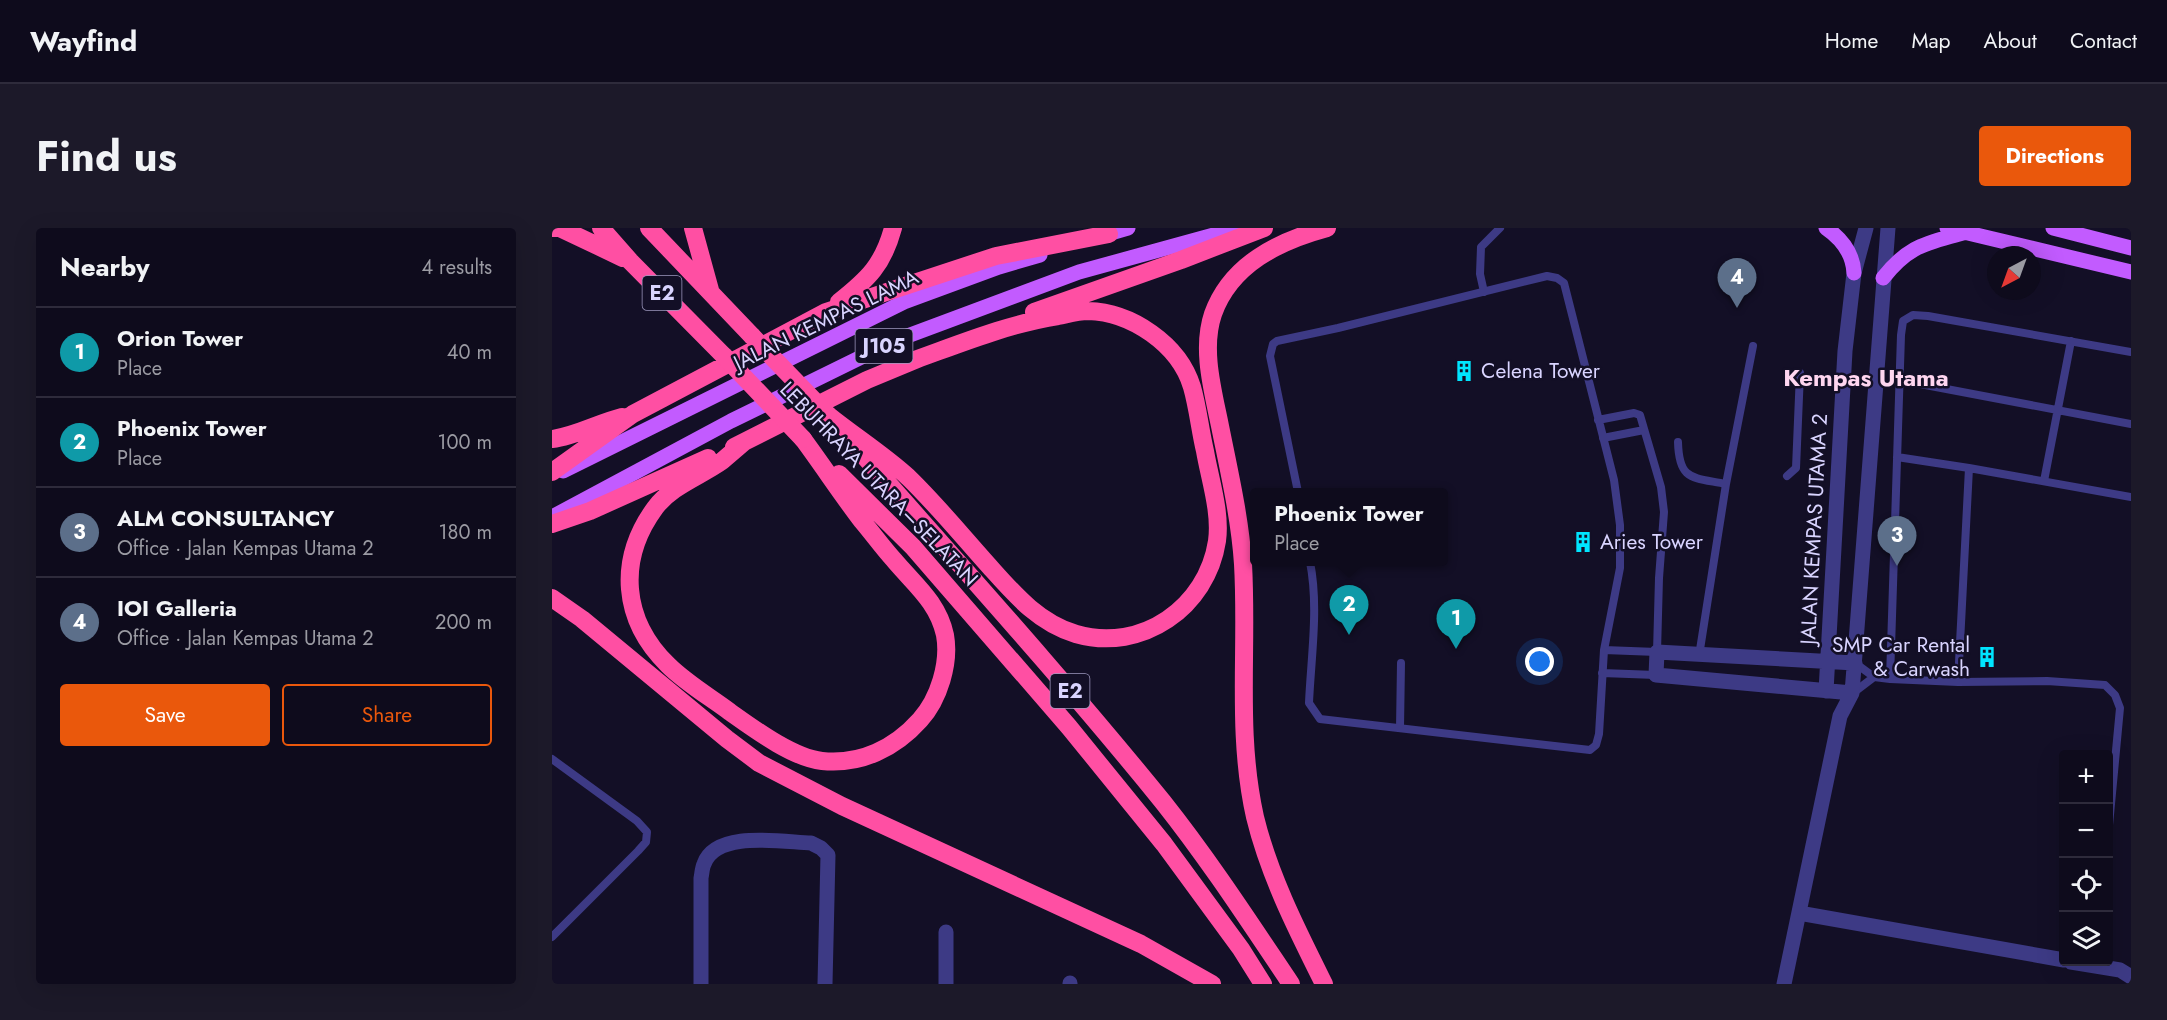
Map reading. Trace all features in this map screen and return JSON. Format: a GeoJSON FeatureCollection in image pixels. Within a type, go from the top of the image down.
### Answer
{"type":"FeatureCollection","features":[{"type":"Feature","properties":{"kind":"highway"},"geometry":{"type":"LineString","coordinates":[[552,228],[560,228],[630,261]]}},
{"type":"Feature","properties":{"kind":"highway","name":"LEBUHRAYA UTARA–SELATAN"},"geometry":{"type":"LineString","coordinates":[[601,228],[630,261],[803,439],[913,547],[1069,726],[1164,844],[1263,984]]}},
{"type":"Feature","properties":{"kind":"highway","name":"LEBUHRAYA UTARA–SELATAN"},"geometry":{"type":"LineString","coordinates":[[649,228],[828,416],[1073,694],[1164,804],[1233,897],[1291,984]]}},
{"type":"Feature","properties":{"kind":"highway"},"geometry":{"type":"LineString","coordinates":[[693,228],[711,293]]}},
{"type":"Feature","properties":{"kind":"highway"},"geometry":{"type":"LineString","coordinates":[[552,475],[633,414],[826,312],[864,283],[878,267],[893,228]]}},
{"type":"Feature","properties":{"kind":"highway"},"geometry":{"type":"LineString","coordinates":[[552,524],[590,511],[743,443],[867,380],[909,362],[1045,308],[1264,228]]}},
{"type":"Feature","properties":{"kind":"highway"},"geometry":{"type":"LineString","coordinates":[[1324,984],[1278,885],[1256,819],[1248,784],[1243,708],[1243,564],[1236,509],[1210,368],[1208,340],[1211,322],[1219,301],[1241,270],[1271,249],[1327,228]]}},
{"type":"Feature","properties":{"kind":"highway"},"geometry":{"type":"LineString","coordinates":[[826,312],[996,256],[1109,234]]}},
{"type":"Feature","properties":{"kind":"highway"},"geometry":{"type":"LineString","coordinates":[[828,416],[908,477],[1030,609],[1051,624],[1076,634],[1099,639],[1119,638],[1166,623],[1188,604],[1203,585],[1212,562],[1217,540],[1218,517],[1191,385],[1176,358],[1156,336],[1135,323],[1119,317],[1087,311],[1032,320],[909,362]]}},
{"type":"Feature","properties":{"kind":"highway"},"geometry":{"type":"LineString","coordinates":[[552,439],[567,437],[599,423],[633,414]]}},
{"type":"Feature","properties":{"kind":"highway"},"geometry":{"type":"LineString","coordinates":[[743,443],[721,462],[673,491],[656,506],[643,527],[632,553],[628,581],[633,613],[646,639],[668,666],[758,732],[787,749],[821,761],[851,760],[881,752],[906,735],[925,715],[937,694],[943,674],[946,655],[945,635],[936,612],[920,587],[894,561],[867,527],[803,439]]}},
{"type":"Feature","properties":{"kind":"highway"},"geometry":{"type":"LineString","coordinates":[[552,598],[582,618],[727,740],[759,763],[842,806],[1141,944],[1212,984]]}},
{"type":"Feature","properties":{"kind":"main road","name":"JALAN KEMPAS LAMA"},"geometry":{"type":"LineString","coordinates":[[552,475],[904,302],[999,267],[1128,228]]}},
{"type":"Feature","properties":{"kind":"main road","name":"J105"},"geometry":{"type":"LineString","coordinates":[[552,517],[731,421],[894,341],[1079,272],[1239,228]]}},
{"type":"Feature","properties":{"kind":"main road"},"geometry":{"type":"LineString","coordinates":[[1826,228],[1846,248],[1853,260],[1854,273]]}},
{"type":"Feature","properties":{"kind":"main road"},"geometry":{"type":"LineString","coordinates":[[1947,228],[2131,272]]}},
{"type":"Feature","properties":{"kind":"main road"},"geometry":{"type":"LineString","coordinates":[[2053,228],[2131,248]]}},
{"type":"Feature","properties":{"kind":"main road"},"geometry":{"type":"LineString","coordinates":[[1883,278],[1903,256],[1915,248],[1969,232]]}},
{"type":"Feature","properties":{"kind":"street","name":"JALAN KEMPAS UTAMA 2"},"geometry":{"type":"LineString","coordinates":[[1826,690],[1845,351],[1854,273],[1866,228]]}},
{"type":"Feature","properties":{"kind":"street"},"geometry":{"type":"LineString","coordinates":[[1784,984],[1840,716],[1852,693],[1888,228]]}},
{"type":"Feature","properties":{"kind":"street"},"geometry":{"type":"LineString","coordinates":[[1852,693],[1656,675],[1657,652],[1855,663]]}},
{"type":"Feature","properties":{"kind":"street"},"geometry":{"type":"LineString","coordinates":[[1826,690],[1840,716]]}},
{"type":"Feature","properties":{"kind":"street"},"geometry":{"type":"LineString","coordinates":[[701,984],[701,878],[704,864],[709,855],[729,842],[742,841],[811,843],[828,855],[825,984]]}},
{"type":"Feature","properties":{"kind":"street"},"geometry":{"type":"LineString","coordinates":[[1799,913],[2059,959]]}},
{"type":"Feature","properties":{"kind":"street"},"geometry":{"type":"LineString","coordinates":[[946,932],[946,984]]}},
{"type":"Feature","properties":{"kind":"street"},"geometry":{"type":"LineString","coordinates":[[2096,966],[2120,970],[2131,977]]}},
{"type":"Feature","properties":{"kind":"lane"},"geometry":{"type":"LineString","coordinates":[[1484,292],[1480,274],[1481,248],[1500,228]]}},
{"type":"Feature","properties":{"kind":"lane"},"geometry":{"type":"LineString","coordinates":[[1297,488],[1270,356],[1273,344],[1277,341],[1547,276],[1557,278],[1564,283],[1614,480],[1620,525],[1620,568],[1604,650],[1599,735],[1596,745],[1590,750],[1320,719],[1309,703],[1315,581],[1311,566]]}},
{"type":"Feature","properties":{"kind":"lane"},"geometry":{"type":"LineString","coordinates":[[1890,679],[1899,380],[1903,321],[1913,315],[2131,352]]}},
{"type":"Feature","properties":{"kind":"lane"},"geometry":{"type":"LineString","coordinates":[[2044,481],[2071,341]]}},
{"type":"Feature","properties":{"kind":"lane"},"geometry":{"type":"LineString","coordinates":[[1699,656],[1726,484],[1753,346]]}},
{"type":"Feature","properties":{"kind":"lane"},"geometry":{"type":"LineString","coordinates":[[1787,476],[1796,468],[1800,373]]}},
{"type":"Feature","properties":{"kind":"lane"},"geometry":{"type":"LineString","coordinates":[[1899,380],[2131,424]]}},
{"type":"Feature","properties":{"kind":"lane"},"geometry":{"type":"LineString","coordinates":[[1598,420],[1636,413],[1640,415],[1660,487],[1664,512],[1657,652],[1604,650]]}},
{"type":"Feature","properties":{"kind":"lane"},"geometry":{"type":"LineString","coordinates":[[1603,438],[1644,430]]}},
{"type":"Feature","properties":{"kind":"lane"},"geometry":{"type":"LineString","coordinates":[[1678,442],[1678,461],[1685,472],[1692,477],[1726,484]]}},
{"type":"Feature","properties":{"kind":"lane"},"geometry":{"type":"LineString","coordinates":[[1897,458],[2131,496]]}},
{"type":"Feature","properties":{"kind":"lane"},"geometry":{"type":"LineString","coordinates":[[1958,682],[1969,468]]}},
{"type":"Feature","properties":{"kind":"lane"},"geometry":{"type":"LineString","coordinates":[[1400,728],[1401,663]]}},
{"type":"Feature","properties":{"kind":"lane"},"geometry":{"type":"LineString","coordinates":[[1855,663],[1874,677],[1890,679],[1958,682],[2059,681],[2106,685],[2115,695],[2120,708],[2112,804]]}},
{"type":"Feature","properties":{"kind":"lane"},"geometry":{"type":"LineString","coordinates":[[1602,673],[1656,675]]}},
{"type":"Feature","properties":{"kind":"lane"},"geometry":{"type":"LineString","coordinates":[[1852,693],[1874,677]]}},
{"type":"Feature","properties":{"kind":"lane"},"geometry":{"type":"LineString","coordinates":[[552,759],[637,821],[647,832],[646,842],[638,851],[552,937]]}},
{"type":"Feature","properties":{"kind":"place","name":"IOI Galleria"},"geometry":{"type":"Point","coordinates":[1737,308]}},
{"type":"Feature","properties":{"kind":"place","name":"Celena Tower"},"geometry":{"type":"Point","coordinates":[1464,371]}},
{"type":"Feature","properties":{"kind":"place","name":"Aries Tower"},"geometry":{"type":"Point","coordinates":[1583,542]}},
{"type":"Feature","properties":{"kind":"place","name":"ALM CONSULTANCY"},"geometry":{"type":"Point","coordinates":[1897,566]}},
{"type":"Feature","properties":{"kind":"place","name":"Phoenix Tower"},"geometry":{"type":"Point","coordinates":[1349,635]}},
{"type":"Feature","properties":{"kind":"place","name":"Orion Tower"},"geometry":{"type":"Point","coordinates":[1456,649]}},
{"type":"Feature","properties":{"kind":"place","name":"SMP Car Rental & Carwash"},"geometry":{"type":"Point","coordinates":[1987,657]}},
{"type":"Feature","properties":{"kind":"district","name":"Kempas Utama"},"geometry":{"type":"Point","coordinates":[1866,377]}}]}
